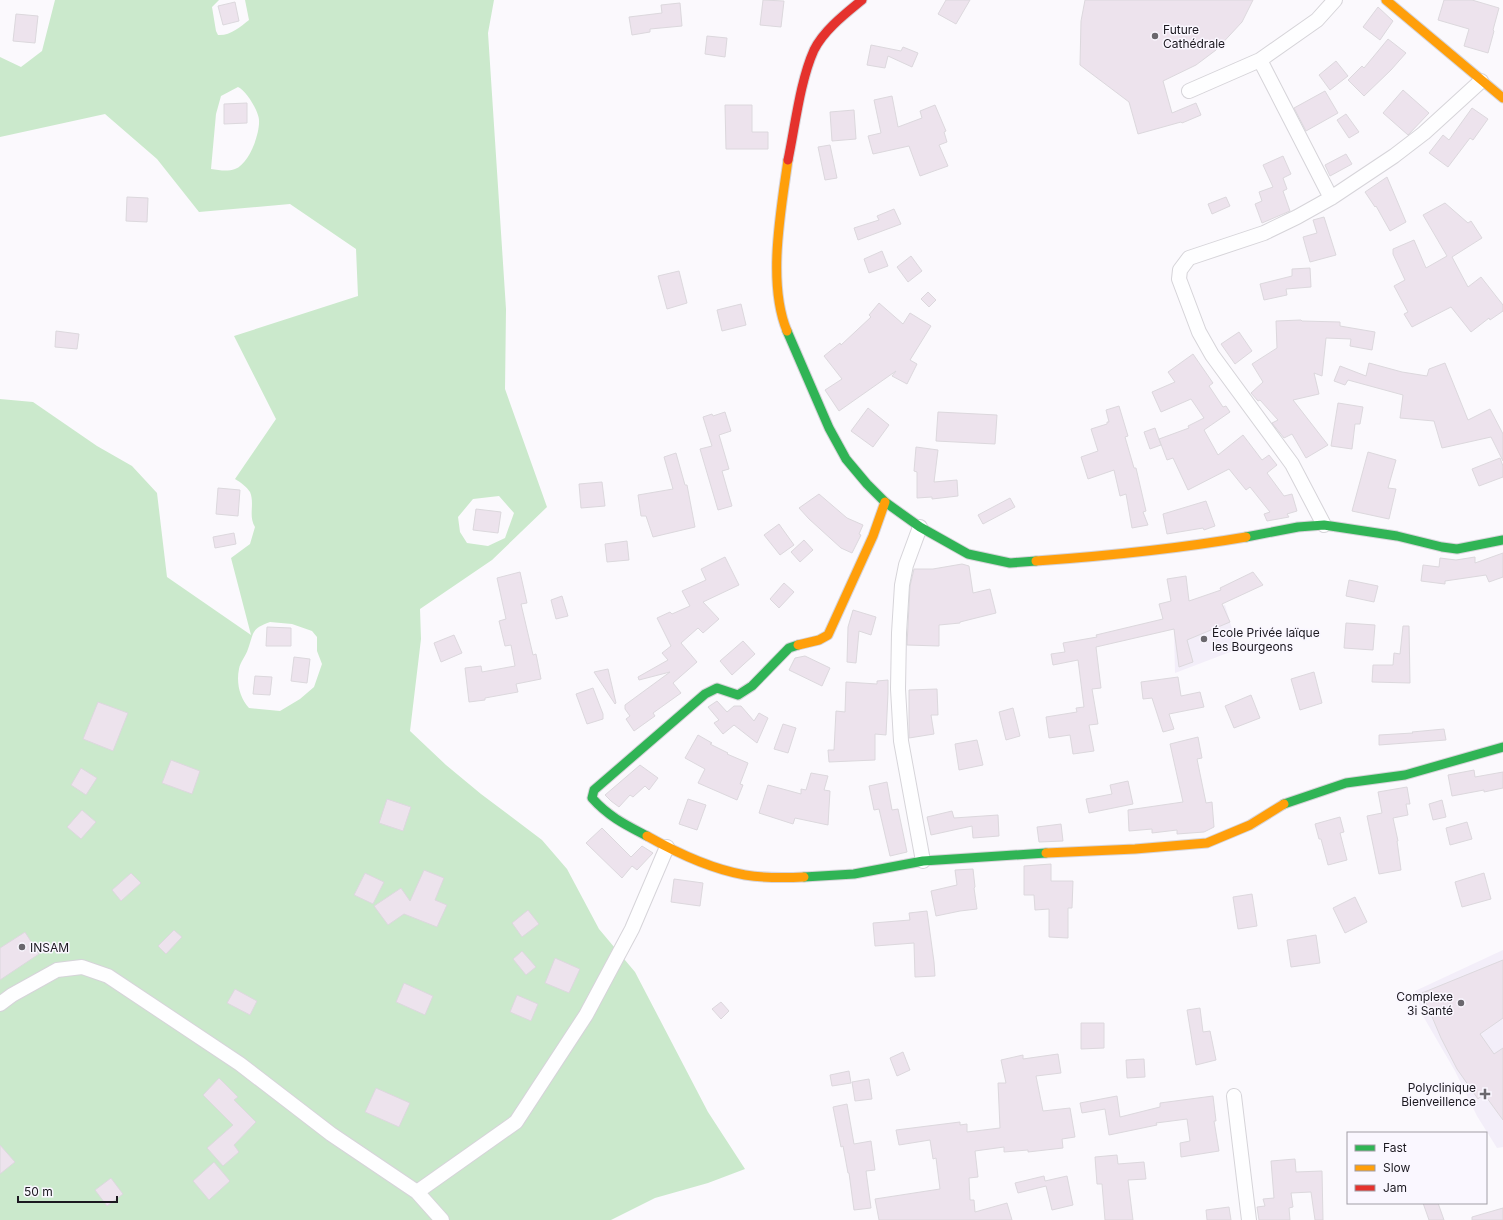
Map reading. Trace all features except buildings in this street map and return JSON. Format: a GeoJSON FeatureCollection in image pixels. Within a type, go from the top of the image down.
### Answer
{"type":"FeatureCollection","features":[{"type":"Feature","properties":{"kind":"street"},"geometry":{"type":"LineString","coordinates":[[862,0],[837,21],[822,38],[814,50],[804,79],[788,161],[776,257],[782,319],[829,428],[846,459],[867,484],[885,502],[920,527],[968,554],[1010,563],[1128,554],[1206,544],[1298,527],[1324,525],[1397,536],[1442,547],[1457,549],[1503,540]]}},
{"type":"Feature","properties":{"kind":"street"},"geometry":{"type":"LineString","coordinates":[[1189,91],[1260,60],[1317,20],[1335,0]]}},
{"type":"Feature","properties":{"kind":"street"},"geometry":{"type":"LineString","coordinates":[[1386,0],[1503,98]]}},
{"type":"Feature","properties":{"kind":"street"},"geometry":{"type":"LineString","coordinates":[[1260,60],[1331,198]]}},
{"type":"Feature","properties":{"kind":"street"},"geometry":{"type":"LineString","coordinates":[[1324,525],[1292,464],[1212,355],[1203,340],[1179,279],[1180,270],[1189,258],[1264,233],[1331,198],[1394,156],[1424,133],[1481,81]]}},
{"type":"Feature","properties":{"kind":"street"},"geometry":{"type":"LineString","coordinates":[[885,502],[873,536],[828,635],[818,642],[796,645],[789,648],[752,686],[738,695],[716,688],[705,694],[594,790],[592,798],[603,810],[621,822],[667,847],[707,864],[745,875],[784,878],[854,874],[923,861],[1207,844],[1250,825],[1282,805],[1346,783],[1405,775],[1503,747]]}},
{"type":"Feature","properties":{"kind":"street"},"geometry":{"type":"LineString","coordinates":[[920,527],[906,565],[902,585],[898,689],[901,741],[923,861]]}},
{"type":"Feature","properties":{"kind":"street"},"geometry":{"type":"LineString","coordinates":[[416,1192],[516,1122],[586,1015],[632,929],[667,847]]}},
{"type":"Feature","properties":{"kind":"street"},"geometry":{"type":"LineString","coordinates":[[0,1004],[12,995],[57,970],[82,967],[108,976],[240,1064],[331,1134],[416,1192],[442,1220]]}},
{"type":"Feature","properties":{"kind":"street"},"geometry":{"type":"LineString","coordinates":[[1234,1096],[1249,1220]]}},
{"type":"Feature","properties":{"kind":"shaded area","name":"École Privée laïque les Bourgeons"},"geometry":{"type":"Polygon","coordinates":[[[1225,605],[1238,649],[1175,673],[1175,627],[1225,605]]]}},
{"type":"Feature","properties":{"kind":"shaded area","name":"Complexe 3i Santé"},"geometry":{"type":"Polygon","coordinates":[[[1503,950],[1503,1147],[1497,1148],[1477,1116],[1455,1071],[1423,1016],[1415,991],[1503,950]]]}},
{"type":"Feature","properties":{"kind":"green space"},"geometry":{"type":"Polygon","coordinates":[[[55,0],[219,0],[212,7],[216,31],[218,35],[222,35],[231,33],[249,20],[245,0],[494,0],[488,33],[506,309],[505,389],[547,507],[492,560],[420,609],[421,639],[410,731],[446,765],[481,794],[542,840],[567,869],[599,929],[635,972],[708,1112],[745,1169],[708,1183],[655,1198],[611,1220],[0,1220],[0,399],[33,402],[97,446],[132,466],[157,493],[167,577],[251,635],[231,558],[250,544],[255,527],[252,519],[252,501],[250,492],[245,486],[235,479],[276,419],[234,336],[358,296],[356,249],[290,204],[199,212],[157,159],[105,114],[0,137],[0,57],[21,67],[42,51],[55,0]],[[238,87],[221,96],[216,114],[211,169],[229,170],[240,166],[249,155],[256,140],[259,126],[258,116],[245,92],[238,87]],[[499,496],[473,499],[458,517],[460,532],[467,543],[488,546],[505,538],[514,513],[499,496]],[[270,622],[259,627],[254,632],[240,666],[238,685],[243,700],[249,708],[280,711],[300,699],[314,687],[322,664],[317,651],[317,637],[312,631],[292,624],[270,622]]]}},
{"type":"Feature","properties":{"kind":"traffic: fast"},"geometry":{"type":"LineString","coordinates":[[787,331],[829,428],[846,459],[867,484],[885,502],[920,527],[968,554],[1010,563],[1036,561]]}},
{"type":"Feature","properties":{"kind":"traffic: fast"},"geometry":{"type":"LineString","coordinates":[[1246,537],[1298,527],[1324,525],[1397,536],[1442,547],[1457,549],[1503,540]]}},
{"type":"Feature","properties":{"kind":"traffic: fast"},"geometry":{"type":"LineString","coordinates":[[647,836],[618,820],[598,805],[592,798],[594,790],[705,694],[717,688],[738,695],[752,686],[789,648],[798,645]]}},
{"type":"Feature","properties":{"kind":"traffic: fast"},"geometry":{"type":"LineString","coordinates":[[1284,804],[1346,783],[1405,775],[1503,747]]}},
{"type":"Feature","properties":{"kind":"traffic: fast"},"geometry":{"type":"LineString","coordinates":[[804,877],[854,874],[923,861],[1046,853]]}},
{"type":"Feature","properties":{"kind":"traffic: slow"},"geometry":{"type":"LineString","coordinates":[[1386,0],[1503,98]]}},
{"type":"Feature","properties":{"kind":"traffic: slow"},"geometry":{"type":"LineString","coordinates":[[787,331],[781,312],[778,291],[777,246],[788,160]]}},
{"type":"Feature","properties":{"kind":"traffic: slow"},"geometry":{"type":"LineString","coordinates":[[798,645],[819,640],[828,635],[873,536],[885,502]]}},
{"type":"Feature","properties":{"kind":"traffic: slow"},"geometry":{"type":"LineString","coordinates":[[1036,561],[1141,552],[1246,537]]}},
{"type":"Feature","properties":{"kind":"traffic: slow"},"geometry":{"type":"LineString","coordinates":[[1046,853],[1135,849],[1207,843],[1250,825],[1284,804]]}},
{"type":"Feature","properties":{"kind":"traffic: slow"},"geometry":{"type":"LineString","coordinates":[[647,836],[694,860],[720,869],[745,875],[782,878],[804,877]]}},
{"type":"Feature","properties":{"kind":"traffic: jam"},"geometry":{"type":"LineString","coordinates":[[788,160],[801,90],[814,50],[829,29],[862,0]]}},
{"type":"Feature","properties":{"kind":"place","name":"Future Cathédrale"},"geometry":{"type":"Point","coordinates":[1155,36]}},
{"type":"Feature","properties":{"kind":"place","name":"École Privée laïque les Bourgeons"},"geometry":{"type":"Point","coordinates":[1204,639]}},
{"type":"Feature","properties":{"kind":"place","name":"INSAM"},"geometry":{"type":"Point","coordinates":[22,947]}},
{"type":"Feature","properties":{"kind":"place","name":"Complexe 3i Santé"},"geometry":{"type":"Point","coordinates":[1461,1003]}},
{"type":"Feature","properties":{"kind":"place","name":"Polyclinique Bienveillence"},"geometry":{"type":"Point","coordinates":[1485,1094]}}]}
